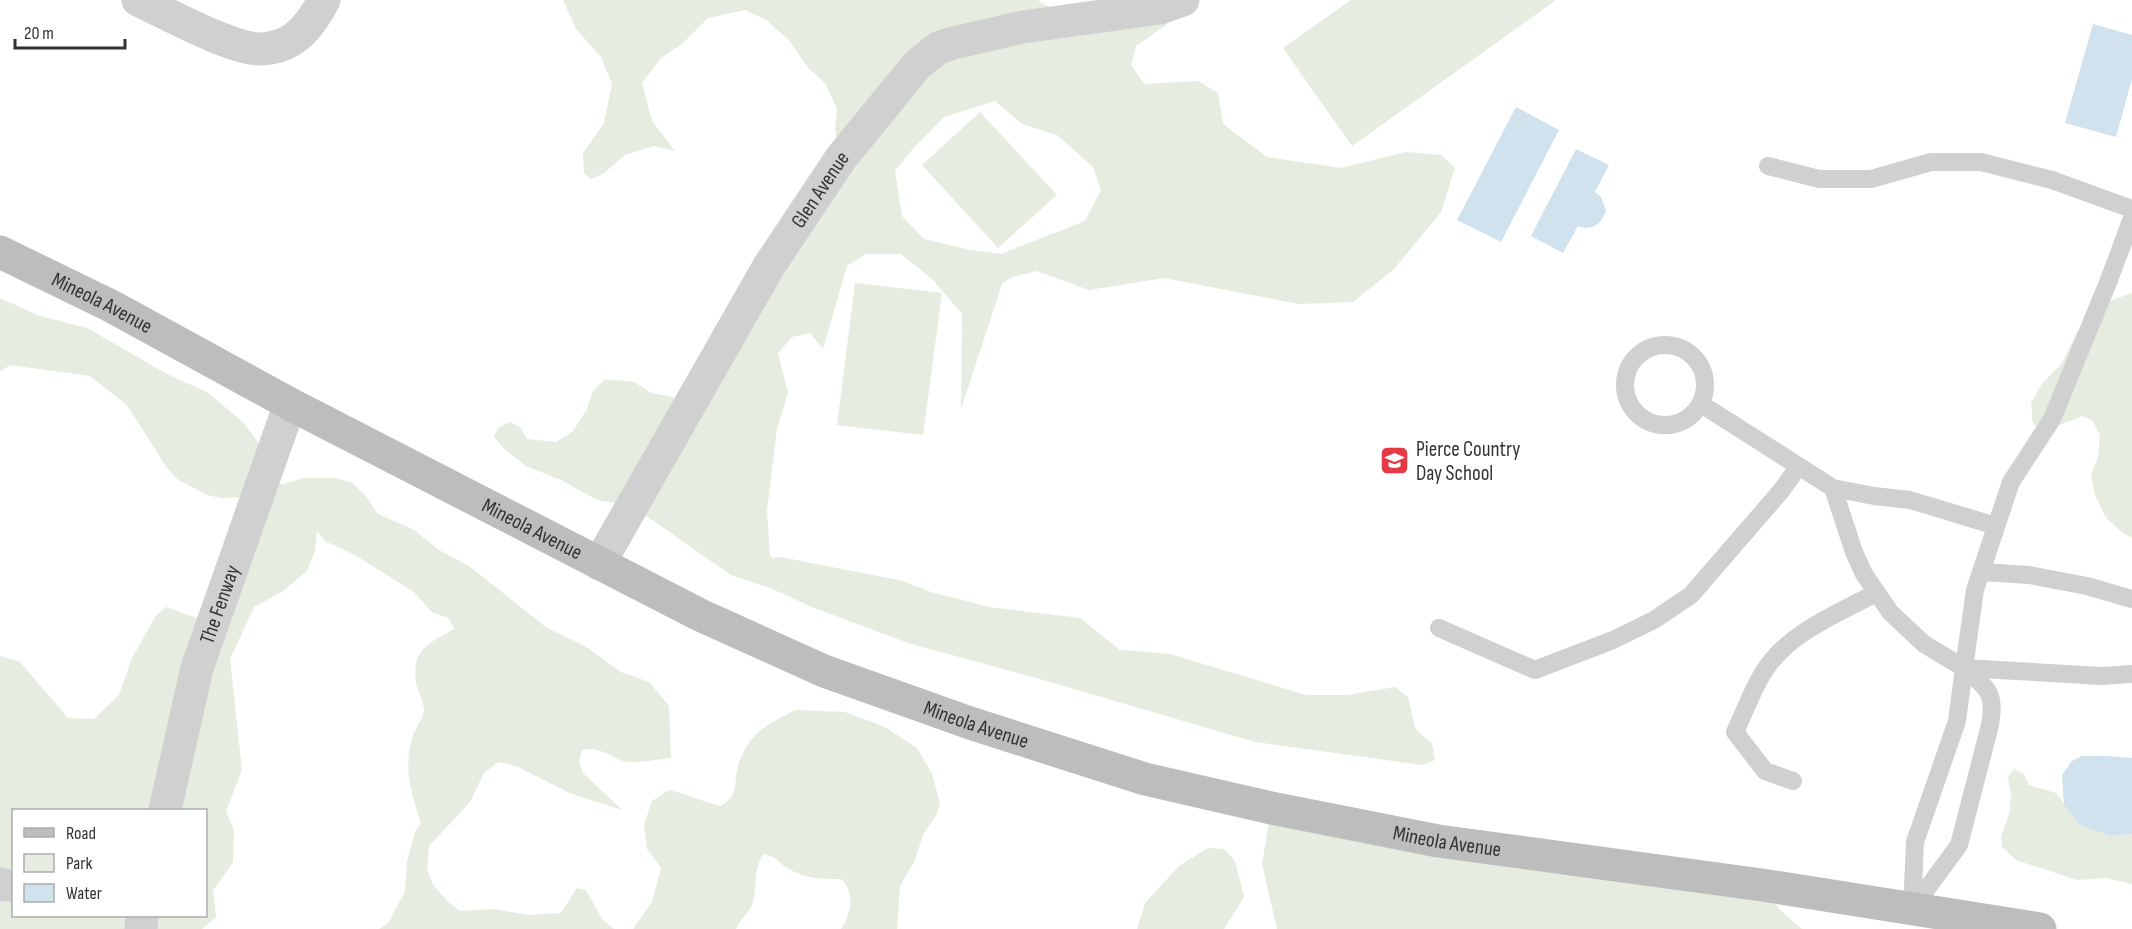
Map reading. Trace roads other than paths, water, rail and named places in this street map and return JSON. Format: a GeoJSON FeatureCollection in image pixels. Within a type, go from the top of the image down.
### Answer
{"type":"FeatureCollection","features":[{"type":"Feature","properties":{"kind":"main road","name":"Mineola Avenue"},"geometry":{"type":"LineString","coordinates":[[0,252],[111,306],[290,404],[700,615],[824,671],[929,709],[1145,779],[1271,808],[1438,841],[1762,885],[2040,929]]}},
{"type":"Feature","properties":{"kind":"street"},"geometry":{"type":"LineString","coordinates":[[138,0],[208,32],[257,49],[271,48],[296,37],[318,11],[324,0]]}},
{"type":"Feature","properties":{"kind":"street","name":"Glen Avenue"},"geometry":{"type":"LineString","coordinates":[[599,564],[769,266],[841,158],[916,65],[938,48],[953,43],[1023,27],[1160,8],[1183,0]]}},
{"type":"Feature","properties":{"kind":"street","name":"The Fenway"},"geometry":{"type":"LineString","coordinates":[[165,809],[197,668],[290,404]]}},
{"type":"Feature","properties":{"kind":"lane"},"geometry":{"type":"LineString","coordinates":[[1768,166],[1819,178],[1871,179],[1931,162],[1981,162],[2052,180],[2132,209]]}},
{"type":"Feature","properties":{"kind":"lane"},"geometry":{"type":"LineString","coordinates":[[1912,909],[1915,842],[1957,721],[1975,590],[2011,482],[2052,419],[2132,218]]}},
{"type":"Feature","properties":{"kind":"lane"},"geometry":{"type":"LineString","coordinates":[[1665,345],[1678,347],[1691,354],[1699,364],[1704,376],[1705,390],[1701,404],[1693,414],[1670,426],[1658,425],[1645,420],[1635,412],[1628,401],[1625,376],[1630,364],[1652,347],[1665,345]]}},
{"type":"Feature","properties":{"kind":"lane"},"geometry":{"type":"LineString","coordinates":[[1701,404],[1833,488],[1910,500],[1996,526]]}},
{"type":"Feature","properties":{"kind":"lane"},"geometry":{"type":"LineString","coordinates":[[1438,628],[1535,670],[1613,640],[1654,620],[1691,595],[1781,491],[1799,466]]}},
{"type":"Feature","properties":{"kind":"lane"},"geometry":{"type":"LineString","coordinates":[[1833,488],[1854,552],[1876,593],[1906,628],[1924,644],[1964,668],[1988,690],[1993,709],[1959,845],[1912,909]]}},
{"type":"Feature","properties":{"kind":"lane"},"geometry":{"type":"LineString","coordinates":[[1981,572],[2029,574],[2087,586],[2132,599]]}},
{"type":"Feature","properties":{"kind":"lane"},"geometry":{"type":"LineString","coordinates":[[1793,781],[1765,771],[1735,732],[1763,673],[1777,655],[1800,635],[1876,593]]}},
{"type":"Feature","properties":{"kind":"lane"},"geometry":{"type":"LineString","coordinates":[[1964,668],[2102,676],[2132,674]]}},
{"type":"Feature","properties":{"kind":"water"},"geometry":{"type":"Polygon","coordinates":[[[2093,24],[2132,35],[2132,79],[2116,137],[2065,123],[2093,24]]]}},
{"type":"Feature","properties":{"kind":"water"},"geometry":{"type":"Polygon","coordinates":[[[1516,107],[1559,130],[1501,242],[1457,220],[1516,107]]]}},
{"type":"Feature","properties":{"kind":"water"},"geometry":{"type":"Polygon","coordinates":[[[1576,149],[1609,165],[1595,192],[1601,197],[1606,211],[1595,226],[1587,228],[1578,226],[1563,253],[1531,236],[1576,149]]]}},
{"type":"Feature","properties":{"kind":"water"},"geometry":{"type":"Polygon","coordinates":[[[2082,756],[2132,758],[2132,834],[2110,836],[2080,825],[2064,805],[2062,775],[2072,761],[2082,756]]]}},
{"type":"Feature","properties":{"kind":"place","name":"Pierce Country Day School"},"geometry":{"type":"Point","coordinates":[1395,461]}}]}
